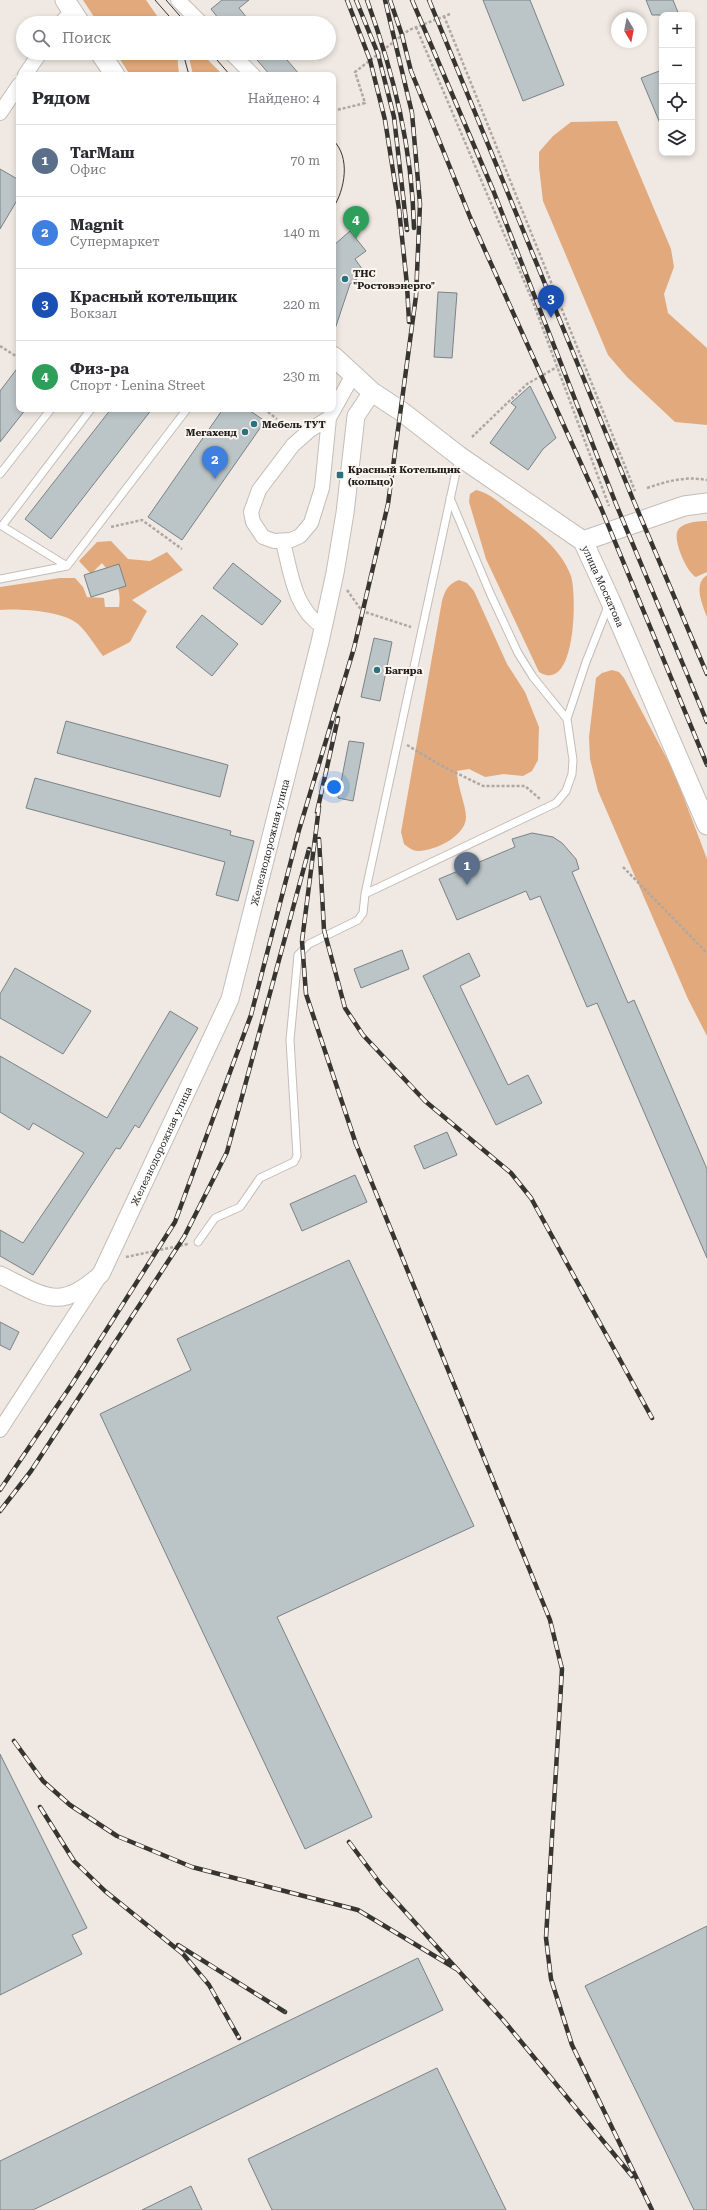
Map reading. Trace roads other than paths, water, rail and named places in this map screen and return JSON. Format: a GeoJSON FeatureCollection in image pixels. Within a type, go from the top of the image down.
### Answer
{"type":"FeatureCollection","features":[{"type":"Feature","properties":{"kind":"main road"},"geometry":{"type":"LineString","coordinates":[[105,60],[113,72]]}},
{"type":"Feature","properties":{"kind":"main road","name":"улица Москатова"},"geometry":{"type":"LineString","coordinates":[[336,359],[372,392],[401,411],[459,456],[583,541],[707,825]]}},
{"type":"Feature","properties":{"kind":"main road"},"geometry":{"type":"LineString","coordinates":[[583,541],[684,506],[707,502]]}},
{"type":"Feature","properties":{"kind":"street"},"geometry":{"type":"LineString","coordinates":[[178,0],[194,16]]}},
{"type":"Feature","properties":{"kind":"street"},"geometry":{"type":"LineString","coordinates":[[28,72],[36,60]]}},
{"type":"Feature","properties":{"kind":"street"},"geometry":{"type":"LineString","coordinates":[[238,60],[250,72]]}},
{"type":"Feature","properties":{"kind":"street"},"geometry":{"type":"LineString","coordinates":[[0,113],[16,89]]}},
{"type":"Feature","properties":{"kind":"street"},"geometry":{"type":"LineString","coordinates":[[336,405],[353,375]]}},
{"type":"Feature","properties":{"kind":"street","name":"Железнодорожная улица"},"geometry":{"type":"LineString","coordinates":[[0,1430],[102,1274],[230,999],[323,627],[335,573],[345,513],[356,416],[372,392]]}},
{"type":"Feature","properties":{"kind":"street"},"geometry":{"type":"LineString","coordinates":[[329,418],[310,430],[293,445],[267,477],[253,504],[253,522],[257,531],[263,537],[283,542],[300,536],[311,523],[316,513],[325,465],[329,418],[332,412]]}},
{"type":"Feature","properties":{"kind":"street"},"geometry":{"type":"LineString","coordinates":[[283,542],[299,601],[305,612],[313,621],[323,627]]}},
{"type":"Feature","properties":{"kind":"street","name":"Железнодорожная улица"},"geometry":{"type":"LineString","coordinates":[[0,1275],[46,1298],[61,1298],[74,1294],[88,1286],[102,1274]]}},
{"type":"Feature","properties":{"kind":"lane"},"geometry":{"type":"LineString","coordinates":[[0,474],[49,412]]}},
{"type":"Feature","properties":{"kind":"lane"},"geometry":{"type":"LineString","coordinates":[[67,566],[1,526],[89,412]]}},
{"type":"Feature","properties":{"kind":"lane"},"geometry":{"type":"LineString","coordinates":[[0,579],[67,566],[185,412]]}},
{"type":"Feature","properties":{"kind":"lane"},"geometry":{"type":"LineString","coordinates":[[198,1242],[215,1218],[240,1207],[260,1178],[294,1162],[297,1156],[290,1040],[298,955],[309,944],[358,920],[363,914],[398,738],[459,456]]}},
{"type":"Feature","properties":{"kind":"lane"},"geometry":{"type":"LineString","coordinates":[[450,498],[490,593],[518,653],[533,677],[567,719]]}},
{"type":"Feature","properties":{"kind":"lane"},"geometry":{"type":"LineString","coordinates":[[366,894],[550,808],[566,791],[572,774],[573,760],[567,719],[586,662],[610,600]]}},
{"type":"Feature","properties":{"kind":"tram line"},"geometry":{"type":"LineString","coordinates":[[155,0],[169,16]]}},
{"type":"Feature","properties":{"kind":"tram line"},"geometry":{"type":"LineString","coordinates":[[166,0],[180,16]]}},
{"type":"Feature","properties":{"kind":"tram line"},"geometry":{"type":"LineString","coordinates":[[185,60],[188,72]]}},
{"type":"Feature","properties":{"kind":"tram line"},"geometry":{"type":"LineString","coordinates":[[217,60],[227,72]]}},
{"type":"Feature","properties":{"kind":"tram line"},"geometry":{"type":"LineString","coordinates":[[336,144],[339,147],[344,164],[343,183],[336,203]]}},
{"type":"Feature","properties":{"kind":"railway"},"geometry":{"type":"LineString","coordinates":[[347,0],[370,60],[385,120],[399,209],[407,285],[409,322]]}},
{"type":"Feature","properties":{"kind":"railway"},"geometry":{"type":"LineString","coordinates":[[356,0],[378,54],[394,117],[407,230]]}},
{"type":"Feature","properties":{"kind":"railway"},"geometry":{"type":"LineString","coordinates":[[367,0],[377,28],[400,112],[410,169],[414,228]]}},
{"type":"Feature","properties":{"kind":"railway"},"geometry":{"type":"LineString","coordinates":[[0,1490],[72,1384],[175,1222],[251,1015],[299,830],[354,648],[388,504],[416,296],[420,204],[412,113],[385,0]]}},
{"type":"Feature","properties":{"kind":"railway"},"geometry":{"type":"LineString","coordinates":[[390,0],[402,35],[411,71],[470,217],[601,508],[707,765]]}},
{"type":"Feature","properties":{"kind":"railway"},"geometry":{"type":"LineString","coordinates":[[412,0],[493,190],[616,504],[707,722]]}},
{"type":"Feature","properties":{"kind":"railway"},"geometry":{"type":"LineString","coordinates":[[429,0],[632,497],[707,674]]}},
{"type":"Feature","properties":{"kind":"railway"},"geometry":{"type":"LineString","coordinates":[[317,812],[338,718]]}},
{"type":"Feature","properties":{"kind":"railway"},"geometry":{"type":"LineString","coordinates":[[319,807],[302,941],[306,994],[356,1144],[550,1620],[562,1669],[546,1938],[551,1979],[572,2045],[652,2210]]}},
{"type":"Feature","properties":{"kind":"railway"},"geometry":{"type":"LineString","coordinates":[[319,839],[324,930],[345,1008],[363,1035],[425,1101],[511,1173],[531,1198],[652,1418]]}},
{"type":"Feature","properties":{"kind":"railway"},"geometry":{"type":"LineString","coordinates":[[0,1511],[31,1471],[184,1237],[227,1152],[309,849]]}},
{"type":"Feature","properties":{"kind":"railway"},"geometry":{"type":"LineString","coordinates":[[14,1741],[43,1781],[70,1805],[117,1836],[192,1867],[358,1910],[458,1970]]}},
{"type":"Feature","properties":{"kind":"railway"},"geometry":{"type":"LineString","coordinates":[[40,1807],[74,1861],[105,1891],[183,1954],[209,1985],[239,2038]]}},
{"type":"Feature","properties":{"kind":"railway"},"geometry":{"type":"LineString","coordinates":[[349,1842],[382,1886],[504,2021],[632,2176]]}},
{"type":"Feature","properties":{"kind":"railway"},"geometry":{"type":"LineString","coordinates":[[178,1945],[285,2012]]}},
{"type":"Feature","properties":{"kind":"place","name":"Физ-ра"},"geometry":{"type":"Point","coordinates":[356,239]}},
{"type":"Feature","properties":{"kind":"place","name":"ТНС \"Ростовэнерго\""},"geometry":{"type":"Point","coordinates":[345,279]}},
{"type":"Feature","properties":{"kind":"place","name":"Красный котельщик"},"geometry":{"type":"Point","coordinates":[551,318]}},
{"type":"Feature","properties":{"kind":"place","name":"Мебель ТУТ"},"geometry":{"type":"Point","coordinates":[254,424]}},
{"type":"Feature","properties":{"kind":"place","name":"Мегахенд"},"geometry":{"type":"Point","coordinates":[245,432]}},
{"type":"Feature","properties":{"kind":"place","name":"Красный Котельщик (кольцо)"},"geometry":{"type":"Point","coordinates":[340,475]}},
{"type":"Feature","properties":{"kind":"place","name":"Magnit"},"geometry":{"type":"Point","coordinates":[215,479]}},
{"type":"Feature","properties":{"kind":"place","name":"Багира"},"geometry":{"type":"Point","coordinates":[377,670]}},
{"type":"Feature","properties":{"kind":"place","name":"ТагМаш"},"geometry":{"type":"Point","coordinates":[467,885]}}]}
